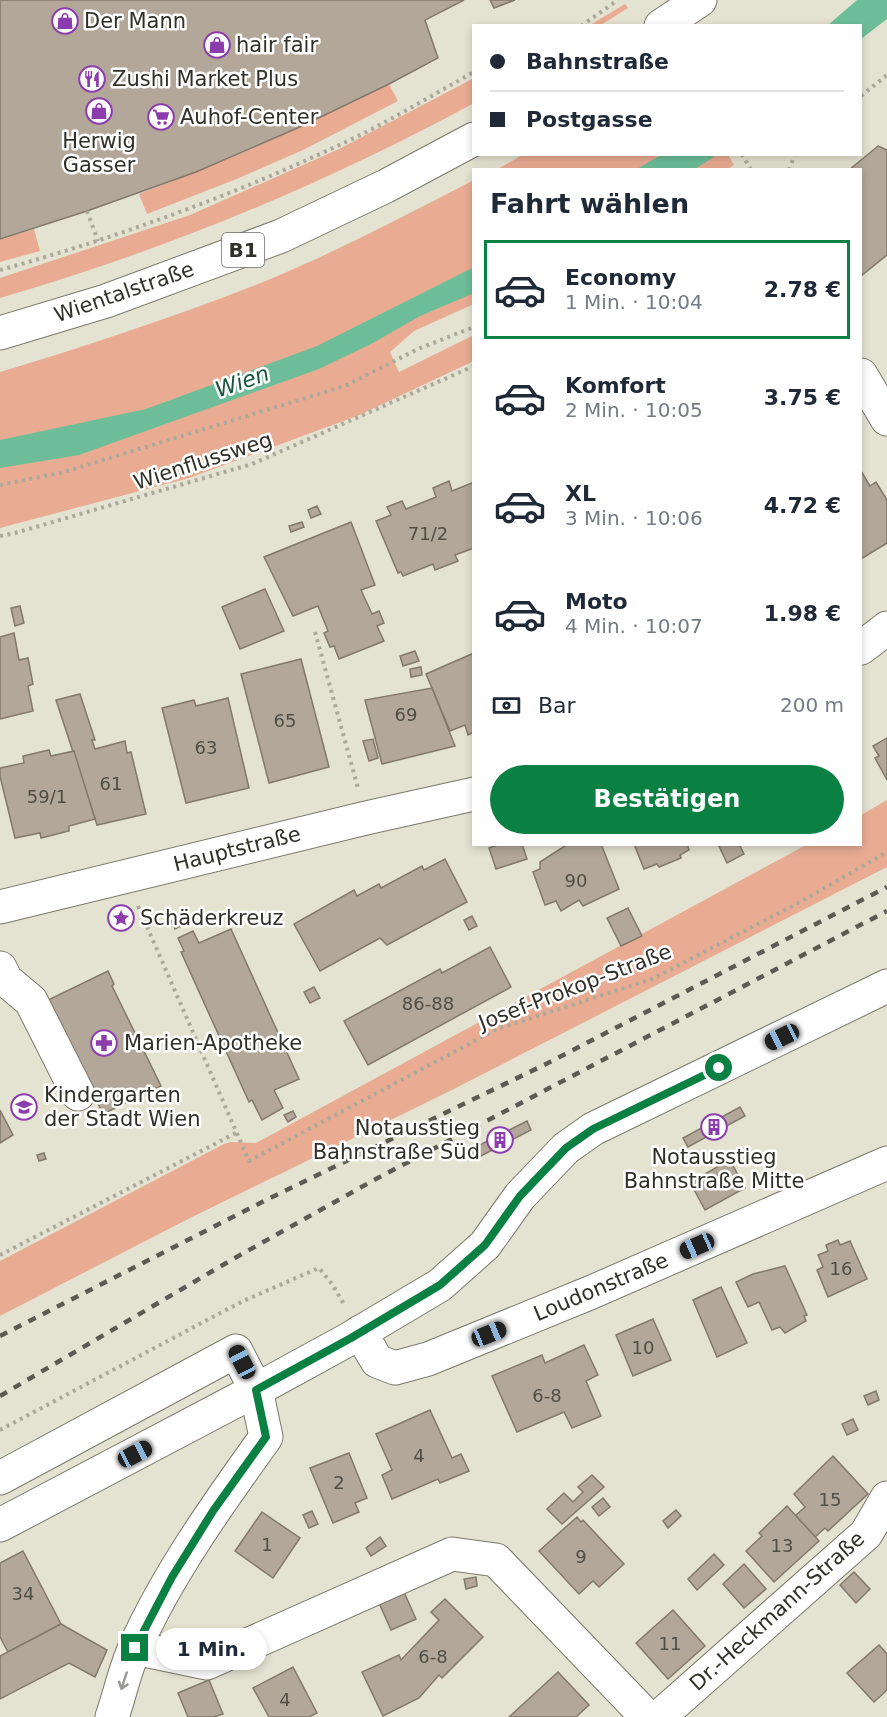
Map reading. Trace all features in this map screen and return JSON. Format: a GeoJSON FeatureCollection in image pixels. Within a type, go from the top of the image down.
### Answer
{"type":"FeatureCollection","features":[{"type":"Feature","properties":{"kind":"street"},"geometry":{"type":"LineString","coordinates":[[665,24],[700,0]]}},
{"type":"Feature","properties":{"kind":"street","name":"Wientalstraße"},"geometry":{"type":"LineString","coordinates":[[0,333],[106,301],[281,236],[386,186],[472,140]]}},
{"type":"Feature","properties":{"kind":"street"},"geometry":{"type":"LineString","coordinates":[[862,377],[887,418]]}},
{"type":"Feature","properties":{"kind":"street"},"geometry":{"type":"LineString","coordinates":[[862,647],[887,628]]}},
{"type":"Feature","properties":{"kind":"street","name":"Hauptstraße"},"geometry":{"type":"LineString","coordinates":[[0,907],[472,794]]}},
{"type":"Feature","properties":{"kind":"street"},"geometry":{"type":"LineString","coordinates":[[0,968],[6,980],[31,1001],[78,1094]]}},
{"type":"Feature","properties":{"kind":"street"},"geometry":{"type":"LineString","coordinates":[[5,1511],[256,1390],[440,1285],[485,1245],[520,1196],[566,1148],[593,1129],[887,986]]}},
{"type":"Feature","properties":{"kind":"street","name":"Loudonstraße"},"geometry":{"type":"LineString","coordinates":[[360,1332],[376,1361],[394,1368],[428,1359],[603,1287],[887,1163]]}},
{"type":"Feature","properties":{"kind":"street"},"geometry":{"type":"LineString","coordinates":[[0,1478],[236,1351],[256,1390],[266,1437],[207,1520],[172,1577],[135,1648],[112,1717]]}},
{"type":"Feature","properties":{"kind":"street","name":"Dr.-Heckmann-Straße"},"geometry":{"type":"LineString","coordinates":[[659,1717],[866,1534],[887,1498]]}},
{"type":"Feature","properties":{"kind":"street"},"geometry":{"type":"LineString","coordinates":[[135,1648],[207,1663],[452,1554],[496,1560],[647,1717]]}},
{"type":"Feature","properties":{"kind":"path"},"geometry":{"type":"LineString","coordinates":[[584,24],[618,0]]}},
{"type":"Feature","properties":{"kind":"path"},"geometry":{"type":"LineString","coordinates":[[0,270],[98,241],[176,213],[292,165],[354,137],[472,73]]}},
{"type":"Feature","properties":{"kind":"path"},"geometry":{"type":"LineString","coordinates":[[862,95],[887,75]]}},
{"type":"Feature","properties":{"kind":"path"},"geometry":{"type":"LineString","coordinates":[[87,211],[98,241]]}},
{"type":"Feature","properties":{"kind":"path"},"geometry":{"type":"LineString","coordinates":[[0,484],[64,472],[345,386],[418,349],[472,328]]}},
{"type":"Feature","properties":{"kind":"path","name":"Wienflussweg"},"geometry":{"type":"LineString","coordinates":[[0,536],[252,464],[472,367]]}},
{"type":"Feature","properties":{"kind":"path"},"geometry":{"type":"LineString","coordinates":[[315,632],[366,818]]}},
{"type":"Feature","properties":{"kind":"path","name":"Josef-Prokop-Straße"},"geometry":{"type":"LineString","coordinates":[[236,1133],[249,1161],[496,1029],[652,979],[800,902],[887,852]]}},
{"type":"Feature","properties":{"kind":"path"},"geometry":{"type":"LineString","coordinates":[[0,1255],[236,1133],[124,877]]}},
{"type":"Feature","properties":{"kind":"shaded area"},"geometry":{"type":"Polygon","coordinates":[[[625,4],[628,8],[603,24],[592,24],[625,4]]]}},
{"type":"Feature","properties":{"kind":"shaded area"},"geometry":{"type":"Polygon","coordinates":[[[472,79],[472,104],[301,188],[183,237],[0,298],[0,278],[190,215],[339,149],[472,79]]]}},
{"type":"Feature","properties":{"kind":"shaded area"},"geometry":{"type":"Polygon","coordinates":[[[389,84],[398,101],[303,150],[147,214],[139,194],[265,142],[389,84]]]}},
{"type":"Feature","properties":{"kind":"shaded area"},"geometry":{"type":"Polygon","coordinates":[[[520,156],[729,156],[734,165],[730,168],[500,168],[520,156]]]}},
{"type":"Feature","properties":{"kind":"shaded area"},"geometry":{"type":"Polygon","coordinates":[[[472,181],[472,305],[414,331],[390,352],[399,372],[472,336],[472,362],[357,416],[189,478],[0,528],[0,372],[135,329],[268,280],[472,181]]]}},
{"type":"Feature","properties":{"kind":"shaded area"},"geometry":{"type":"Polygon","coordinates":[[[34,229],[40,251],[0,262],[0,239],[34,229]]]}},
{"type":"Feature","properties":{"kind":"shaded area"},"geometry":{"type":"Polygon","coordinates":[[[887,800],[887,867],[452,1090],[190,1218],[0,1316],[0,1261],[224,1144],[256,1143],[804,846],[862,846],[862,814],[887,800]]]}},
{"type":"Feature","properties":{"kind":"water"},"geometry":{"type":"Polygon","coordinates":[[[857,0],[887,0],[887,19],[862,38],[862,24],[829,24],[857,0]]]}},
{"type":"Feature","properties":{"kind":"water"},"geometry":{"type":"Polygon","coordinates":[[[659,156],[715,156],[697,168],[639,168],[659,156]]]}},
{"type":"Feature","properties":{"kind":"water","name":"Wien"},"geometry":{"type":"Polygon","coordinates":[[[472,268],[472,294],[420,316],[373,343],[319,369],[79,455],[0,468],[0,440],[146,409],[317,346],[472,268]]]}},
{"type":"Feature","properties":{"kind":"building","name":"Auhof-Center"},"geometry":{"type":"Polygon","coordinates":[[[0,0],[464,0],[425,20],[438,58],[389,84],[302,126],[196,172],[0,239],[0,0]]]}},
{"type":"Feature","properties":{"kind":"building"},"geometry":{"type":"Polygon","coordinates":[[[490,0],[515,0],[494,8],[490,0]]]}},
{"type":"Feature","properties":{"kind":"building"},"geometry":{"type":"Polygon","coordinates":[[[878,146],[887,150],[887,255],[862,275],[862,168],[851,168],[878,146]]]}},
{"type":"Feature","properties":{"kind":"building"},"geometry":{"type":"Polygon","coordinates":[[[862,473],[870,486],[876,482],[887,500],[887,543],[862,558],[862,473]]]}},
{"type":"Feature","properties":{"kind":"building"},"geometry":{"type":"Polygon","coordinates":[[[449,481],[452,491],[472,483],[472,549],[455,555],[458,561],[435,570],[433,564],[403,576],[401,572],[398,573],[376,521],[391,515],[387,507],[402,501],[406,509],[436,497],[433,488],[449,481]]]}},
{"type":"Feature","properties":{"kind":"building"},"geometry":{"type":"Polygon","coordinates":[[[317,506],[321,514],[311,518],[308,510],[317,506]]]}},
{"type":"Feature","properties":{"kind":"building"},"geometry":{"type":"Polygon","coordinates":[[[302,522],[304,527],[291,532],[289,526],[302,522]]]}},
{"type":"Feature","properties":{"kind":"building"},"geometry":{"type":"Polygon","coordinates":[[[351,522],[375,585],[361,590],[372,614],[379,611],[384,623],[377,626],[384,641],[339,659],[334,646],[330,647],[324,633],[328,631],[318,606],[293,616],[264,557],[351,522]]]}},
{"type":"Feature","properties":{"kind":"building"},"geometry":{"type":"Polygon","coordinates":[[[265,589],[284,631],[240,649],[222,607],[265,589]]]}},
{"type":"Feature","properties":{"kind":"building"},"geometry":{"type":"Polygon","coordinates":[[[20,606],[24,623],[15,626],[11,608],[20,606]]]}},
{"type":"Feature","properties":{"kind":"building"},"geometry":{"type":"Polygon","coordinates":[[[14,633],[19,660],[28,658],[33,684],[28,686],[33,711],[0,719],[0,637],[14,633]]]}},
{"type":"Feature","properties":{"kind":"building"},"geometry":{"type":"Polygon","coordinates":[[[415,651],[419,661],[403,666],[400,656],[415,651]]]}},
{"type":"Feature","properties":{"kind":"building"},"geometry":{"type":"Polygon","coordinates":[[[472,654],[472,733],[468,735],[465,725],[450,731],[426,674],[472,654]]]}},
{"type":"Feature","properties":{"kind":"building"},"geometry":{"type":"Polygon","coordinates":[[[301,659],[329,767],[269,783],[241,674],[301,659]]]}},
{"type":"Feature","properties":{"kind":"building"},"geometry":{"type":"Polygon","coordinates":[[[421,667],[422,675],[411,677],[410,669],[421,667]]]}},
{"type":"Feature","properties":{"kind":"building"},"geometry":{"type":"Polygon","coordinates":[[[432,688],[455,746],[382,764],[365,700],[432,688]]]}},
{"type":"Feature","properties":{"kind":"building"},"geometry":{"type":"Polygon","coordinates":[[[80,694],[95,740],[92,740],[95,749],[125,741],[127,753],[131,752],[146,814],[97,825],[56,700],[80,694]]]}},
{"type":"Feature","properties":{"kind":"building"},"geometry":{"type":"Polygon","coordinates":[[[228,698],[249,788],[186,803],[162,708],[194,700],[196,706],[228,698]]]}},
{"type":"Feature","properties":{"kind":"building"},"geometry":{"type":"Polygon","coordinates":[[[887,738],[887,780],[875,758],[879,756],[873,746],[887,738]]]}},
{"type":"Feature","properties":{"kind":"building"},"geometry":{"type":"Polygon","coordinates":[[[373,739],[378,758],[369,761],[363,741],[373,739]]]}},
{"type":"Feature","properties":{"kind":"building"},"geometry":{"type":"Polygon","coordinates":[[[49,750],[51,756],[74,751],[95,819],[69,826],[69,831],[41,838],[40,833],[15,838],[0,768],[24,763],[23,756],[49,750]]]}},
{"type":"Feature","properties":{"kind":"building"},"geometry":{"type":"Polygon","coordinates":[[[523,846],[527,859],[496,869],[489,848],[523,846]]]}},
{"type":"Feature","properties":{"kind":"building"},"geometry":{"type":"Polygon","coordinates":[[[565,846],[602,846],[619,889],[583,906],[579,900],[561,911],[556,901],[545,905],[533,872],[540,869],[540,862],[565,846]]]}},
{"type":"Feature","properties":{"kind":"building"},"geometry":{"type":"Polygon","coordinates":[[[635,846],[688,846],[689,850],[680,855],[681,858],[659,867],[657,864],[644,869],[635,846]]]}},
{"type":"Feature","properties":{"kind":"building"},"geometry":{"type":"Polygon","coordinates":[[[719,846],[740,846],[744,854],[727,863],[719,846]]]}},
{"type":"Feature","properties":{"kind":"building"},"geometry":{"type":"Polygon","coordinates":[[[445,859],[467,902],[387,945],[380,938],[320,971],[294,924],[354,890],[357,896],[379,884],[381,888],[422,866],[424,870],[445,859]]]}},
{"type":"Feature","properties":{"kind":"building"},"geometry":{"type":"Polygon","coordinates":[[[628,908],[642,936],[621,946],[607,918],[628,908]]]}},
{"type":"Feature","properties":{"kind":"building"},"geometry":{"type":"Polygon","coordinates":[[[181,916],[185,924],[175,929],[171,921],[181,916]]]}},
{"type":"Feature","properties":{"kind":"building"},"geometry":{"type":"Polygon","coordinates":[[[472,916],[477,926],[469,930],[464,920],[472,916]]]}},
{"type":"Feature","properties":{"kind":"building"},"geometry":{"type":"Polygon","coordinates":[[[231,929],[299,1079],[274,1090],[283,1108],[262,1120],[252,1100],[249,1102],[181,952],[184,951],[178,938],[193,931],[199,943],[231,929]]]}},
{"type":"Feature","properties":{"kind":"building"},"geometry":{"type":"Polygon","coordinates":[[[490,947],[511,987],[368,1065],[344,1021],[440,969],[442,973],[490,947]]]}},
{"type":"Feature","properties":{"kind":"building","name":"Marien-Apotheke"},"geometry":{"type":"Polygon","coordinates":[[[108,971],[114,984],[112,986],[161,1086],[103,1114],[48,1000],[108,971]]]}},
{"type":"Feature","properties":{"kind":"building"},"geometry":{"type":"Polygon","coordinates":[[[314,987],[320,998],[310,1003],[304,992],[314,987]]]}},
{"type":"Feature","properties":{"kind":"building","name":"Notausstieg Bahnstraße Mitte"},"geometry":{"type":"Polygon","coordinates":[[[740,1107],[745,1116],[688,1147],[683,1138],[740,1107]]]}},
{"type":"Feature","properties":{"kind":"building"},"geometry":{"type":"Polygon","coordinates":[[[0,1110],[13,1135],[0,1143],[0,1110]]]}},
{"type":"Feature","properties":{"kind":"building"},"geometry":{"type":"Polygon","coordinates":[[[293,1111],[296,1117],[288,1122],[284,1115],[293,1111]]]}},
{"type":"Feature","properties":{"kind":"building","name":"Notausstieg Bahnstraße Süd"},"geometry":{"type":"Polygon","coordinates":[[[527,1121],[531,1130],[473,1160],[468,1151],[527,1121]]]}},
{"type":"Feature","properties":{"kind":"building"},"geometry":{"type":"Polygon","coordinates":[[[44,1153],[46,1159],[39,1161],[37,1155],[44,1153]]]}},
{"type":"Feature","properties":{"kind":"building"},"geometry":{"type":"Polygon","coordinates":[[[730,1160],[745,1188],[705,1210],[690,1182],[730,1160]]]}},
{"type":"Feature","properties":{"kind":"building"},"geometry":{"type":"Polygon","coordinates":[[[838,1240],[840,1245],[850,1241],[867,1279],[828,1297],[817,1270],[823,1267],[818,1255],[828,1251],[826,1245],[838,1240]]]}},
{"type":"Feature","properties":{"kind":"building"},"geometry":{"type":"Polygon","coordinates":[[[785,1266],[807,1315],[804,1316],[806,1321],[785,1333],[780,1327],[772,1330],[759,1302],[748,1307],[736,1282],[753,1274],[785,1266]]]}},
{"type":"Feature","properties":{"kind":"building"},"geometry":{"type":"Polygon","coordinates":[[[721,1287],[747,1343],[717,1357],[693,1300],[721,1287]]]}},
{"type":"Feature","properties":{"kind":"building"},"geometry":{"type":"Polygon","coordinates":[[[653,1319],[671,1360],[633,1376],[616,1335],[653,1319]]]}},
{"type":"Feature","properties":{"kind":"building"},"geometry":{"type":"Polygon","coordinates":[[[584,1345],[598,1375],[586,1381],[601,1416],[572,1428],[564,1412],[517,1432],[492,1376],[542,1355],[545,1363],[584,1345]]]}},
{"type":"Feature","properties":{"kind":"building"},"geometry":{"type":"Polygon","coordinates":[[[876,1391],[879,1400],[868,1405],[864,1396],[876,1391]]]}},
{"type":"Feature","properties":{"kind":"building"},"geometry":{"type":"Polygon","coordinates":[[[430,1410],[452,1458],[461,1454],[469,1471],[440,1483],[438,1479],[392,1499],[382,1475],[392,1470],[376,1434],[430,1410]]]}},
{"type":"Feature","properties":{"kind":"building"},"geometry":{"type":"Polygon","coordinates":[[[853,1419],[858,1430],[847,1435],[842,1424],[853,1419]]]}},
{"type":"Feature","properties":{"kind":"building"},"geometry":{"type":"Polygon","coordinates":[[[349,1453],[367,1498],[355,1503],[359,1512],[333,1523],[310,1468],[349,1453]]]}},
{"type":"Feature","properties":{"kind":"building"},"geometry":{"type":"Polygon","coordinates":[[[833,1456],[868,1494],[828,1531],[825,1528],[815,1537],[795,1516],[805,1507],[794,1494],[833,1456]]]}},
{"type":"Feature","properties":{"kind":"building"},"geometry":{"type":"Polygon","coordinates":[[[592,1475],[604,1487],[562,1524],[547,1509],[564,1493],[573,1502],[583,1492],[578,1487],[592,1475]]]}},
{"type":"Feature","properties":{"kind":"building"},"geometry":{"type":"Polygon","coordinates":[[[603,1498],[610,1507],[599,1516],[592,1507],[603,1498]]]}},
{"type":"Feature","properties":{"kind":"building"},"geometry":{"type":"Polygon","coordinates":[[[787,1506],[819,1541],[774,1582],[746,1551],[762,1536],[759,1533],[787,1506]]]}},
{"type":"Feature","properties":{"kind":"building"},"geometry":{"type":"Polygon","coordinates":[[[676,1510],[681,1516],[668,1528],[663,1521],[676,1510]]]}},
{"type":"Feature","properties":{"kind":"building"},"geometry":{"type":"Polygon","coordinates":[[[312,1511],[318,1524],[309,1528],[303,1515],[312,1511]]]}},
{"type":"Feature","properties":{"kind":"building"},"geometry":{"type":"Polygon","coordinates":[[[262,1512],[300,1538],[273,1578],[235,1551],[262,1512]]]}},
{"type":"Feature","properties":{"kind":"building"},"geometry":{"type":"Polygon","coordinates":[[[577,1517],[581,1522],[583,1520],[624,1564],[599,1587],[593,1581],[579,1594],[539,1551],[577,1517]]]}},
{"type":"Feature","properties":{"kind":"building"},"geometry":{"type":"Polygon","coordinates":[[[380,1537],[386,1546],[371,1556],[366,1548],[380,1537]]]}},
{"type":"Feature","properties":{"kind":"building"},"geometry":{"type":"Polygon","coordinates":[[[23,1551],[61,1624],[8,1652],[0,1637],[0,1563],[23,1551]]]}},
{"type":"Feature","properties":{"kind":"building"},"geometry":{"type":"Polygon","coordinates":[[[714,1554],[724,1565],[697,1590],[688,1579],[714,1554]]]}},
{"type":"Feature","properties":{"kind":"building"},"geometry":{"type":"Polygon","coordinates":[[[744,1564],[766,1589],[744,1608],[723,1584],[744,1564]]]}},
{"type":"Feature","properties":{"kind":"building"},"geometry":{"type":"Polygon","coordinates":[[[854,1572],[870,1589],[856,1603],[840,1585],[854,1572]]]}},
{"type":"Feature","properties":{"kind":"building"},"geometry":{"type":"Polygon","coordinates":[[[476,1577],[477,1586],[466,1589],[464,1579],[476,1577]]]}},
{"type":"Feature","properties":{"kind":"building"},"geometry":{"type":"Polygon","coordinates":[[[404,1592],[416,1619],[391,1630],[379,1603],[404,1592]]]}},
{"type":"Feature","properties":{"kind":"building"},"geometry":{"type":"Polygon","coordinates":[[[445,1599],[483,1637],[442,1678],[439,1675],[419,1698],[383,1716],[362,1672],[399,1655],[401,1660],[439,1620],[431,1612],[445,1599]]]}},
{"type":"Feature","properties":{"kind":"building"},"geometry":{"type":"Polygon","coordinates":[[[673,1610],[705,1646],[668,1679],[636,1643],[673,1610]]]}},
{"type":"Feature","properties":{"kind":"building"},"geometry":{"type":"Polygon","coordinates":[[[61,1624],[107,1650],[95,1677],[69,1663],[0,1699],[0,1656],[61,1624]]]}},
{"type":"Feature","properties":{"kind":"building"},"geometry":{"type":"Polygon","coordinates":[[[879,1645],[887,1654],[887,1690],[874,1702],[847,1673],[879,1645]]]}},
{"type":"Feature","properties":{"kind":"building"},"geometry":{"type":"Polygon","coordinates":[[[293,1667],[317,1713],[309,1717],[269,1717],[253,1688],[293,1667]]]}},
{"type":"Feature","properties":{"kind":"building"},"geometry":{"type":"Polygon","coordinates":[[[558,1672],[589,1705],[576,1717],[509,1717],[558,1672]]]}},
{"type":"Feature","properties":{"kind":"building"},"geometry":{"type":"Polygon","coordinates":[[[209,1680],[223,1714],[214,1717],[188,1717],[178,1693],[209,1680]]]}},
{"type":"Feature","properties":{"kind":"railway"},"geometry":{"type":"LineString","coordinates":[[0,1336],[266,1200],[546,1064],[887,887]]}},
{"type":"Feature","properties":{"kind":"railway"},"geometry":{"type":"LineString","coordinates":[[0,1396],[233,1259],[374,1180],[887,911]]}},
{"type":"Feature","properties":{"kind":"place","name":"Der Mann"},"geometry":{"type":"Point","coordinates":[65,21]}},
{"type":"Feature","properties":{"kind":"place","name":"hair fair"},"geometry":{"type":"Point","coordinates":[217,45]}},
{"type":"Feature","properties":{"kind":"place","name":"Zushi Market Plus"},"geometry":{"type":"Point","coordinates":[92,79]}},
{"type":"Feature","properties":{"kind":"place","name":"Herwig Gasser"},"geometry":{"type":"Point","coordinates":[99,111]}},
{"type":"Feature","properties":{"kind":"place","name":"Auhof-Center"},"geometry":{"type":"Point","coordinates":[161,117]}},
{"type":"Feature","properties":{"kind":"place","name":"Schäderkreuz"},"geometry":{"type":"Point","coordinates":[121,918]}},
{"type":"Feature","properties":{"kind":"place","name":"Marien-Apotheke"},"geometry":{"type":"Point","coordinates":[104,1043]}},
{"type":"Feature","properties":{"kind":"place","name":"Kindergarten der Stadt Wien"},"geometry":{"type":"Point","coordinates":[24,1107]}},
{"type":"Feature","properties":{"kind":"place","name":"Notausstieg Bahnstraße Mitte"},"geometry":{"type":"Point","coordinates":[714,1127]}},
{"type":"Feature","properties":{"kind":"place","name":"Notausstieg Bahnstraße Süd"},"geometry":{"type":"Point","coordinates":[500,1140]}},
{"type":"Feature","properties":{"kind":"route"},"geometry":{"type":"LineString","coordinates":[[135,1648],[172,1577],[213,1511],[266,1437],[256,1390],[351,1338],[440,1285],[485,1245],[520,1196],[566,1148],[593,1129],[719,1068]]}}]}
